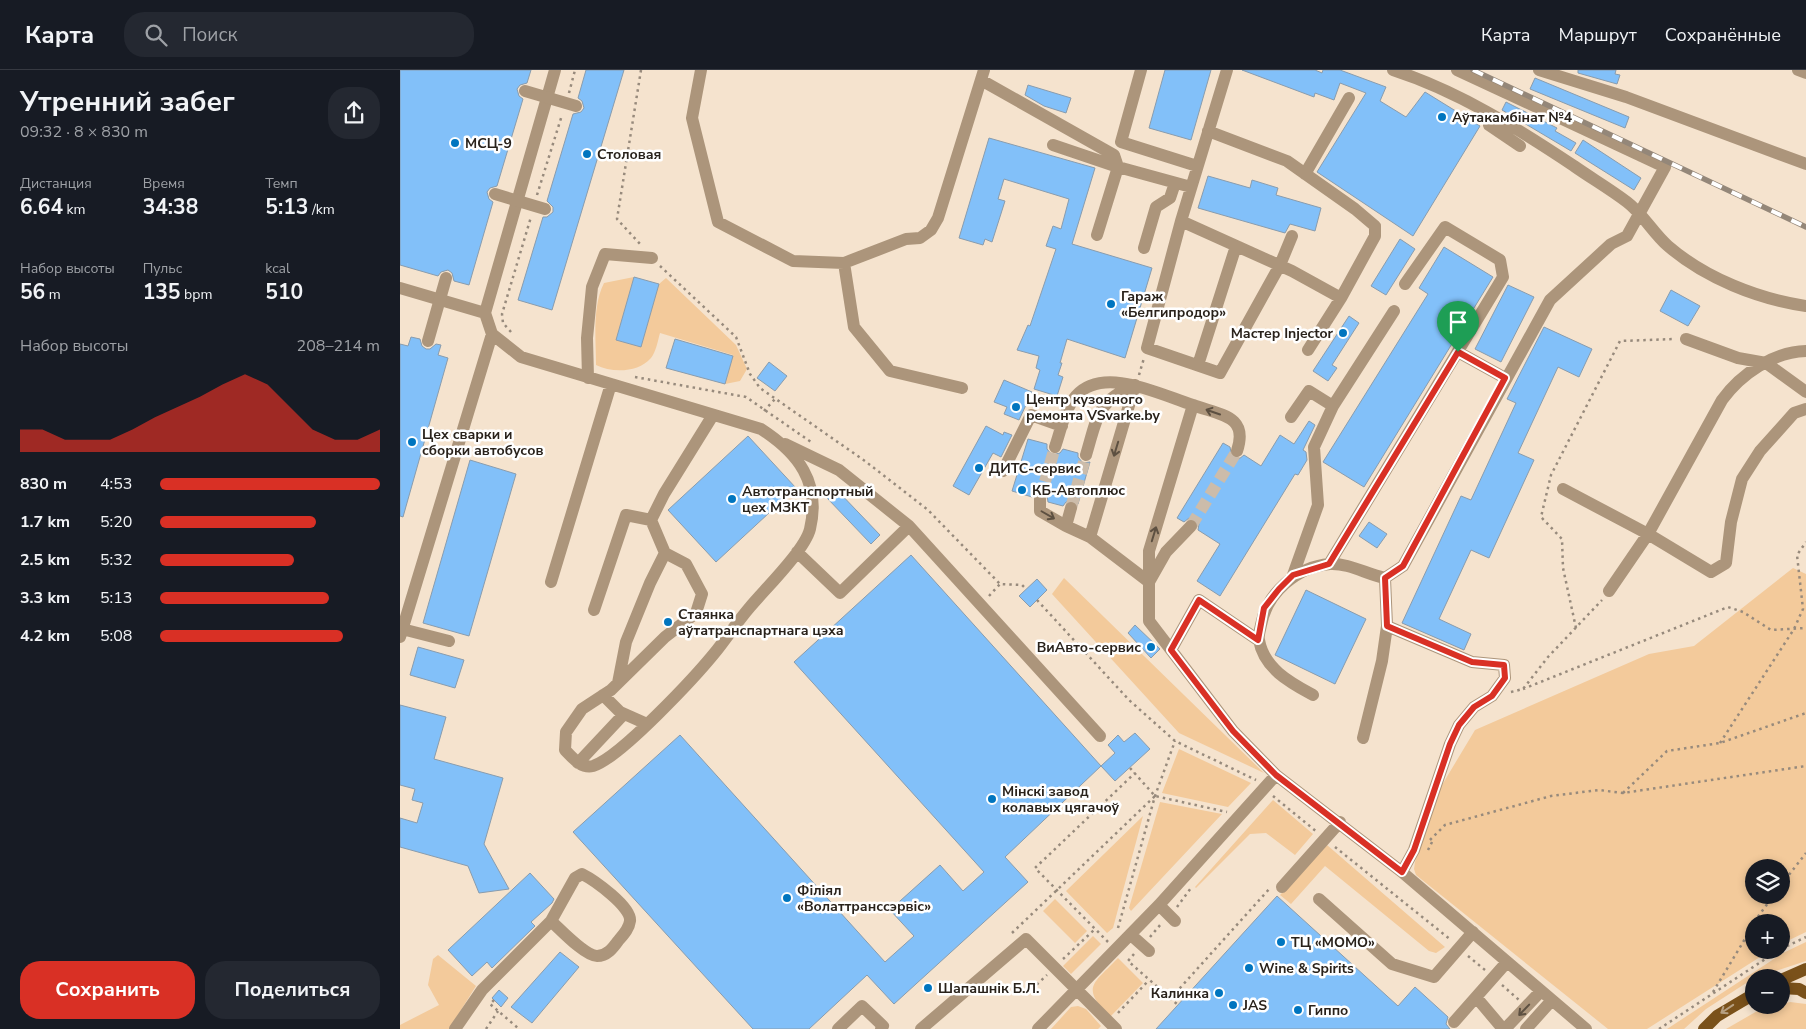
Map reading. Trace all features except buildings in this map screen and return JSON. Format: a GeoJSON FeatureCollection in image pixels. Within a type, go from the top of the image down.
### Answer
{"type":"FeatureCollection","features":[{"type":"Feature","properties":{"kind":"main road"},"geometry":{"type":"LineString","coordinates":[[1790,976],[1806,969]]}},
{"type":"Feature","properties":{"kind":"main road"},"geometry":{"type":"LineString","coordinates":[[1790,988],[1799,989],[1806,993]]}},
{"type":"Feature","properties":{"kind":"main road"},"geometry":{"type":"LineString","coordinates":[[1704,1029],[1717,1016],[1745,999]]}},
{"type":"Feature","properties":{"kind":"street"},"geometry":{"type":"LineString","coordinates":[[555,70],[485,313],[492,334],[521,358],[760,429],[783,444],[839,470],[909,526],[1100,736]]}},
{"type":"Feature","properties":{"kind":"street"},"geometry":{"type":"LineString","coordinates":[[701,70],[692,118],[718,222],[793,261],[844,263],[906,239],[920,238],[931,230],[938,218],[983,75],[1114,155],[1118,167],[1097,235]]}},
{"type":"Feature","properties":{"kind":"street"},"geometry":{"type":"LineString","coordinates":[[1141,70],[1121,142],[1197,166]]}},
{"type":"Feature","properties":{"kind":"street"},"geometry":{"type":"LineString","coordinates":[[1227,70],[1181,221],[1147,348],[1220,373],[1280,265],[1292,236]]}},
{"type":"Feature","properties":{"kind":"street"},"geometry":{"type":"LineString","coordinates":[[1396,70],[1428,81],[1536,141],[1627,201],[1641,214],[1667,245],[1711,275],[1760,296],[1806,306]]}},
{"type":"Feature","properties":{"kind":"street"},"geometry":{"type":"LineString","coordinates":[[1293,575],[1329,564],[1348,566],[1369,575],[1385,578],[1403,566],[1505,378],[1550,300],[1611,244],[1627,236],[1641,214],[1664,168],[1458,70]]}},
{"type":"Feature","properties":{"kind":"street"},"geometry":{"type":"LineString","coordinates":[[1539,70],[1626,96],[1806,164]]}},
{"type":"Feature","properties":{"kind":"street"},"geometry":{"type":"LineString","coordinates":[[1798,70],[1806,73]]}},
{"type":"Feature","properties":{"kind":"street"},"geometry":{"type":"LineString","coordinates":[[525,91],[569,104]]}},
{"type":"Feature","properties":{"kind":"street"},"geometry":{"type":"LineString","coordinates":[[1305,174],[1349,98]]}},
{"type":"Feature","properties":{"kind":"street"},"geometry":{"type":"LineString","coordinates":[[1494,116],[1488,125],[1520,146]]}},
{"type":"Feature","properties":{"kind":"street"},"geometry":{"type":"LineString","coordinates":[[1208,131],[1286,161],[1355,209],[1375,226],[1375,236],[1341,298],[1308,350]]}},
{"type":"Feature","properties":{"kind":"street"},"geometry":{"type":"LineString","coordinates":[[1053,146],[1118,167],[1191,187]]}},
{"type":"Feature","properties":{"kind":"street"},"geometry":{"type":"LineString","coordinates":[[1144,248],[1156,207],[1170,198],[1175,183]]}},
{"type":"Feature","properties":{"kind":"street"},"geometry":{"type":"LineString","coordinates":[[495,194],[545,209]]}},
{"type":"Feature","properties":{"kind":"street"},"geometry":{"type":"LineString","coordinates":[[1181,221],[1280,265],[1341,298]]}},
{"type":"Feature","properties":{"kind":"street"},"geometry":{"type":"LineString","coordinates":[[1329,564],[1503,277],[1500,260],[1445,227],[1405,284]]}},
{"type":"Feature","properties":{"kind":"street"},"geometry":{"type":"LineString","coordinates":[[1198,365],[1236,246]]}},
{"type":"Feature","properties":{"kind":"street"},"geometry":{"type":"LineString","coordinates":[[588,378],[587,338],[592,287],[605,254],[652,258]]}},
{"type":"Feature","properties":{"kind":"street"},"geometry":{"type":"LineString","coordinates":[[844,263],[854,328],[890,371],[962,388]]}},
{"type":"Feature","properties":{"kind":"street"},"geometry":{"type":"LineString","coordinates":[[428,341],[446,278]]}},
{"type":"Feature","properties":{"kind":"street"},"geometry":{"type":"LineString","coordinates":[[400,288],[485,313]]}},
{"type":"Feature","properties":{"kind":"street"},"geometry":{"type":"LineString","coordinates":[[1258,640],[1264,608],[1293,575],[1318,505],[1314,447],[1334,406],[1394,310]]}},
{"type":"Feature","properties":{"kind":"street"},"geometry":{"type":"LineString","coordinates":[[449,641],[401,633],[492,334]]}},
{"type":"Feature","properties":{"kind":"street"},"geometry":{"type":"LineString","coordinates":[[1686,339],[1738,358],[1766,363],[1805,387]]}},
{"type":"Feature","properties":{"kind":"street"},"geometry":{"type":"LineString","coordinates":[[1458,352],[1505,378]]}},
{"type":"Feature","properties":{"kind":"street"},"geometry":{"type":"LineString","coordinates":[[1609,591],[1648,534],[1722,400],[1743,376],[1791,352],[1806,352]]}},
{"type":"Feature","properties":{"kind":"street"},"geometry":{"type":"LineString","coordinates":[[1055,447],[1068,408],[1076,396],[1086,388],[1113,381],[1135,386],[1231,419],[1239,426],[1233,449]]}},
{"type":"Feature","properties":{"kind":"street"},"geometry":{"type":"LineString","coordinates":[[551,582],[611,384]]}},
{"type":"Feature","properties":{"kind":"street"},"geometry":{"type":"LineString","coordinates":[[1086,456],[1102,406],[1122,391],[1135,386]]}},
{"type":"Feature","properties":{"kind":"street"},"geometry":{"type":"LineString","coordinates":[[1090,537],[1135,386]]}},
{"type":"Feature","properties":{"kind":"street"},"geometry":{"type":"LineString","coordinates":[[1291,417],[1308,391],[1334,406]]}},
{"type":"Feature","properties":{"kind":"street"},"geometry":{"type":"LineString","coordinates":[[1193,405],[1149,551],[1149,621],[1233,731],[1276,775],[1340,822],[1402,872],[1586,1029]]}},
{"type":"Feature","properties":{"kind":"street"},"geometry":{"type":"LineString","coordinates":[[1563,489],[1648,534],[1711,572],[1726,563],[1731,522],[1742,479],[1760,451],[1794,413],[1806,408]]}},
{"type":"Feature","properties":{"kind":"street"},"geometry":{"type":"LineString","coordinates":[[713,414],[664,494],[651,520],[665,553],[686,564],[702,594],[696,612],[665,638],[618,683],[582,709],[566,732],[565,750],[578,763],[591,767],[608,760],[647,724],[717,650],[739,620],[797,552],[810,532],[813,508],[811,486],[801,467],[783,444]]}},
{"type":"Feature","properties":{"kind":"street"},"geometry":{"type":"LineString","coordinates":[[1003,471],[1031,415],[1062,426]]}},
{"type":"Feature","properties":{"kind":"street"},"geometry":{"type":"LineString","coordinates":[[1040,499],[1040,511],[1090,537],[1150,582]]}},
{"type":"Feature","properties":{"kind":"street"},"geometry":{"type":"LineString","coordinates":[[1066,526],[1071,508]]}},
{"type":"Feature","properties":{"kind":"street"},"geometry":{"type":"LineString","coordinates":[[594,610],[626,515],[651,520]]}},
{"type":"Feature","properties":{"kind":"street"},"geometry":{"type":"LineString","coordinates":[[1150,582],[1166,552],[1187,524]]}},
{"type":"Feature","properties":{"kind":"street"},"geometry":{"type":"LineString","coordinates":[[797,552],[840,593],[909,526]]}},
{"type":"Feature","properties":{"kind":"street"},"geometry":{"type":"LineString","coordinates":[[618,683],[626,642],[650,583],[665,553]]}},
{"type":"Feature","properties":{"kind":"street"},"geometry":{"type":"LineString","coordinates":[[1363,738],[1387,626],[1385,578]]}},
{"type":"Feature","properties":{"kind":"street"},"geometry":{"type":"LineString","coordinates":[[1168,646],[1199,600],[1258,640],[1268,661],[1284,680],[1313,695]]}},
{"type":"Feature","properties":{"kind":"street"},"geometry":{"type":"LineString","coordinates":[[1387,626],[1472,662],[1504,665],[1505,678],[1492,696],[1474,707],[1459,725],[1450,744],[1414,850],[1402,872]]}},
{"type":"Feature","properties":{"kind":"street"},"geometry":{"type":"LineString","coordinates":[[603,695],[624,714],[647,724]]}},
{"type":"Feature","properties":{"kind":"street"},"geometry":{"type":"LineString","coordinates":[[578,763],[624,714]]}},
{"type":"Feature","properties":{"kind":"street"},"geometry":{"type":"LineString","coordinates":[[1038,1029],[1159,906],[1276,775]]}},
{"type":"Feature","properties":{"kind":"street"},"geometry":{"type":"LineString","coordinates":[[1278,884],[1318,839],[1340,822]]}},
{"type":"Feature","properties":{"kind":"street"},"geometry":{"type":"LineString","coordinates":[[455,1029],[482,990],[551,921],[575,878],[582,874],[591,879],[626,908],[631,919],[628,928],[610,952],[597,956],[587,953],[551,921]]}},
{"type":"Feature","properties":{"kind":"street"},"geometry":{"type":"LineString","coordinates":[[1319,899],[1392,964],[1434,977],[1473,932]]}},
{"type":"Feature","properties":{"kind":"street"},"geometry":{"type":"LineString","coordinates":[[1159,906],[1176,921]]}},
{"type":"Feature","properties":{"kind":"street"},"geometry":{"type":"LineString","coordinates":[[1131,935],[1149,951]]}},
{"type":"Feature","properties":{"kind":"street"},"geometry":{"type":"LineString","coordinates":[[921,1029],[1026,939],[1113,1026]]}},
{"type":"Feature","properties":{"kind":"street"},"geometry":{"type":"LineString","coordinates":[[1454,1022],[1507,962]]}},
{"type":"Feature","properties":{"kind":"street"},"geometry":{"type":"LineString","coordinates":[[1476,997],[1504,1029],[1541,991]]}},
{"type":"Feature","properties":{"kind":"street"},"geometry":{"type":"LineString","coordinates":[[1526,1029],[1552,1000]]}},
{"type":"Feature","properties":{"kind":"street"},"geometry":{"type":"LineString","coordinates":[[838,1029],[862,1006],[883,1026],[881,1029]]}},
{"type":"Feature","properties":{"kind":"path"},"geometry":{"type":"LineString","coordinates":[[537,197],[569,104],[575,70]]}},
{"type":"Feature","properties":{"kind":"path"},"geometry":{"type":"LineString","coordinates":[[641,70],[617,219],[652,258],[736,337],[750,374],[760,388],[866,461],[928,510],[1000,584],[1022,585],[1026,589]]}},
{"type":"Feature","properties":{"kind":"path"},"geometry":{"type":"LineString","coordinates":[[513,336],[503,322],[502,314],[532,214]]}},
{"type":"Feature","properties":{"kind":"path"},"geometry":{"type":"LineString","coordinates":[[1576,628],[1563,568],[1562,539],[1541,517],[1551,475],[1620,342],[1686,339]]}},
{"type":"Feature","properties":{"kind":"path"},"geometry":{"type":"LineString","coordinates":[[1135,386],[1147,348]]}},
{"type":"Feature","properties":{"kind":"path"},"geometry":{"type":"LineString","coordinates":[[626,376],[746,396],[764,411],[817,446]]}},
{"type":"Feature","properties":{"kind":"path"},"geometry":{"type":"LineString","coordinates":[[764,411],[775,398]]}},
{"type":"Feature","properties":{"kind":"path"},"geometry":{"type":"LineString","coordinates":[[1720,743],[1794,629],[1802,609],[1796,555],[1806,542]]}},
{"type":"Feature","properties":{"kind":"path"},"geometry":{"type":"LineString","coordinates":[[986,600],[1000,584]]}},
{"type":"Feature","properties":{"kind":"path"},"geometry":{"type":"LineString","coordinates":[[1523,689],[1548,656],[1609,591]]}},
{"type":"Feature","properties":{"kind":"path"},"geometry":{"type":"LineString","coordinates":[[1037,600],[1129,700],[1175,741],[1258,781]]}},
{"type":"Feature","properties":{"kind":"path"},"geometry":{"type":"LineString","coordinates":[[1492,696],[1523,689],[1728,607],[1743,612],[1771,630],[1806,628]]}},
{"type":"Feature","properties":{"kind":"path"},"geometry":{"type":"LineString","coordinates":[[1622,793],[1667,751],[1720,743],[1806,713]]}},
{"type":"Feature","properties":{"kind":"path"},"geometry":{"type":"LineString","coordinates":[[1117,931],[1155,796],[1175,741]]}},
{"type":"Feature","properties":{"kind":"path"},"geometry":{"type":"LineString","coordinates":[[1414,850],[1434,838],[1445,825],[1551,796],[1599,790],[1622,793],[1806,766]]}},
{"type":"Feature","properties":{"kind":"path"},"geometry":{"type":"LineString","coordinates":[[1130,768],[1155,796],[1231,813]]}},
{"type":"Feature","properties":{"kind":"path"},"geometry":{"type":"LineString","coordinates":[[1108,942],[1035,868],[1135,773]]}},
{"type":"Feature","properties":{"kind":"path"},"geometry":{"type":"LineString","coordinates":[[1007,938],[1155,796]]}},
{"type":"Feature","properties":{"kind":"path"},"geometry":{"type":"LineString","coordinates":[[1273,796],[1318,833],[1318,839],[1400,897],[1453,941]]}},
{"type":"Feature","properties":{"kind":"path"},"geometry":{"type":"LineString","coordinates":[[1790,873],[1806,853]]}},
{"type":"Feature","properties":{"kind":"path"},"geometry":{"type":"LineString","coordinates":[[1170,998],[1278,884]]}},
{"type":"Feature","properties":{"kind":"path"},"geometry":{"type":"LineString","coordinates":[[1400,897],[1403,892]]}},
{"type":"Feature","properties":{"kind":"path"},"geometry":{"type":"LineString","coordinates":[[1790,945],[1806,937]]}},
{"type":"Feature","properties":{"kind":"path"},"geometry":{"type":"LineString","coordinates":[[1712,993],[1745,938]]}},
{"type":"Feature","properties":{"kind":"path"},"geometry":{"type":"LineString","coordinates":[[1466,954],[1527,1007]]}},
{"type":"Feature","properties":{"kind":"path"},"geometry":{"type":"LineString","coordinates":[[1659,1029],[1766,959]]}},
{"type":"Feature","properties":{"kind":"path"},"geometry":{"type":"LineString","coordinates":[[1128,961],[1178,1005]]}},
{"type":"Feature","properties":{"kind":"path"},"geometry":{"type":"LineString","coordinates":[[1113,1026],[1149,980]]}},
{"type":"Feature","properties":{"kind":"path"},"geometry":{"type":"LineString","coordinates":[[494,1000],[490,1004],[518,1029]]}},
{"type":"Feature","properties":{"kind":"path"},"geometry":{"type":"LineString","coordinates":[[486,1029],[498,1011]]}},
{"type":"Feature","properties":{"kind":"shaded area"},"geometry":{"type":"Polygon","coordinates":[[[634,277],[616,340],[641,347],[659,284],[666,278],[736,345],[747,369],[740,381],[725,384],[733,355],[660,333],[653,355],[646,363],[639,367],[617,370],[602,368],[596,365],[596,313],[600,292],[604,283],[634,277]]]}},
{"type":"Feature","properties":{"kind":"shaded area"},"geometry":{"type":"Polygon","coordinates":[[[1793,568],[1806,574],[1806,932],[1790,940],[1790,914],[1745,914],[1745,959],[1757,959],[1647,1029],[1608,1029],[1416,875],[1414,869],[1436,795],[1475,730],[1649,654],[1694,646],[1793,568]]]}},
{"type":"Feature","properties":{"kind":"shaded area"},"geometry":{"type":"Polygon","coordinates":[[[1064,578],[1264,773],[1179,733],[1052,594],[1064,578]]]}},
{"type":"Feature","properties":{"kind":"shaded area"},"geometry":{"type":"Polygon","coordinates":[[[1179,749],[1251,783],[1228,807],[1162,793],[1179,749]]]}},
{"type":"Feature","properties":{"kind":"shaded area"},"geometry":{"type":"Polygon","coordinates":[[[1273,800],[1313,834],[1295,855],[1266,833],[1250,834],[1196,888],[1195,887],[1273,800]]]}},
{"type":"Feature","properties":{"kind":"shaded area"},"geometry":{"type":"Polygon","coordinates":[[[1160,802],[1222,814],[1131,911],[1129,908],[1160,802]]]}},
{"type":"Feature","properties":{"kind":"shaded area"},"geometry":{"type":"Polygon","coordinates":[[[1143,816],[1113,928],[1107,933],[1066,891],[1143,816]]]}},
{"type":"Feature","properties":{"kind":"shaded area"},"geometry":{"type":"Polygon","coordinates":[[[1327,845],[1445,947],[1436,953],[1429,951],[1325,866],[1291,904],[1280,895],[1327,845]]]}},
{"type":"Feature","properties":{"kind":"shaded area"},"geometry":{"type":"Polygon","coordinates":[[[1055,899],[1087,931],[1075,943],[1043,911],[1055,899]]]}},
{"type":"Feature","properties":{"kind":"shaded area"},"geometry":{"type":"Polygon","coordinates":[[[1093,936],[1101,944],[1071,974],[1063,966],[1093,936]]]}},
{"type":"Feature","properties":{"kind":"shaded area"},"geometry":{"type":"Polygon","coordinates":[[[1806,942],[1806,961],[1782,969],[1759,969],[1774,959],[1790,959],[1790,950],[1806,942]]]}},
{"type":"Feature","properties":{"kind":"shaded area"},"geometry":{"type":"Polygon","coordinates":[[[438,955],[476,986],[449,1029],[400,1029],[400,1025],[439,1005],[428,985],[433,959],[438,955]]]}},
{"type":"Feature","properties":{"kind":"shaded area"},"geometry":{"type":"Polygon","coordinates":[[[1118,958],[1143,983],[1110,1017],[1095,999],[1093,986],[1118,958]]]}},
{"type":"Feature","properties":{"kind":"shaded area"},"geometry":{"type":"Polygon","coordinates":[[[1745,978],[1745,984],[1706,1009],[1684,1029],[1667,1029],[1745,978]]]}},
{"type":"Feature","properties":{"kind":"shaded area"},"geometry":{"type":"Polygon","coordinates":[[[1790,1002],[1806,1004],[1806,1029],[1726,1029],[1752,1014],[1790,1014],[1790,1002]]]}},
{"type":"Feature","properties":{"kind":"shaded area"},"geometry":{"type":"Polygon","coordinates":[[[1078,1006],[1086,1009],[1101,1026],[1098,1029],[1051,1029],[1071,1007],[1078,1006]]]}},
{"type":"Feature","properties":{"kind":"tunnel"},"geometry":{"type":"LineString","coordinates":[[1040,499],[1055,447]]}},
{"type":"Feature","properties":{"kind":"tunnel"},"geometry":{"type":"LineString","coordinates":[[1191,526],[1237,451]]}},
{"type":"Feature","properties":{"kind":"tunnel"},"geometry":{"type":"LineString","coordinates":[[1071,508],[1086,455]]}},
{"type":"Feature","properties":{"kind":"railway"},"geometry":{"type":"LineString","coordinates":[[1473,70],[1806,227]]}},
{"type":"Feature","properties":{"kind":"place","name":"Аўтакамбінат №4"},"geometry":{"type":"Point","coordinates":[1442,117]}},
{"type":"Feature","properties":{"kind":"place","name":"МСЦ-9"},"geometry":{"type":"Point","coordinates":[455,143]}},
{"type":"Feature","properties":{"kind":"place","name":"Столовая"},"geometry":{"type":"Point","coordinates":[587,154]}},
{"type":"Feature","properties":{"kind":"place","name":"Гараж «Белгипродор»"},"geometry":{"type":"Point","coordinates":[1111,304]}},
{"type":"Feature","properties":{"kind":"place","name":"Мастер Injector"},"geometry":{"type":"Point","coordinates":[1343,333]}},
{"type":"Feature","properties":{"kind":"place","name":"Центр кузовного ремонта VSvarke.by"},"geometry":{"type":"Point","coordinates":[1016,407]}},
{"type":"Feature","properties":{"kind":"place","name":"Цех сварки и сборки автобусов"},"geometry":{"type":"Point","coordinates":[412,442]}},
{"type":"Feature","properties":{"kind":"place","name":"ДИТС-сервис"},"geometry":{"type":"Point","coordinates":[979,468]}},
{"type":"Feature","properties":{"kind":"place","name":"КБ-Автоплюс"},"geometry":{"type":"Point","coordinates":[1022,490]}},
{"type":"Feature","properties":{"kind":"place","name":"Автотранспортный цех МЗКТ"},"geometry":{"type":"Point","coordinates":[732,499]}},
{"type":"Feature","properties":{"kind":"place","name":"Стаянка аўтатранспартнага цэха"},"geometry":{"type":"Point","coordinates":[668,622]}},
{"type":"Feature","properties":{"kind":"place","name":"ВиАвто-сервис"},"geometry":{"type":"Point","coordinates":[1151,647]}},
{"type":"Feature","properties":{"kind":"place","name":"Мінскі завод колавых цягачоў"},"geometry":{"type":"Point","coordinates":[992,799]}},
{"type":"Feature","properties":{"kind":"place","name":"Філіял «Волаттранссэрвіс»"},"geometry":{"type":"Point","coordinates":[787,898]}},
{"type":"Feature","properties":{"kind":"place","name":"ТЦ «МОМО»"},"geometry":{"type":"Point","coordinates":[1281,942]}},
{"type":"Feature","properties":{"kind":"place","name":"Wine & Spirits"},"geometry":{"type":"Point","coordinates":[1249,968]}},
{"type":"Feature","properties":{"kind":"place","name":"Шапашнік Б.Л."},"geometry":{"type":"Point","coordinates":[928,988]}},
{"type":"Feature","properties":{"kind":"place","name":"Калинка"},"geometry":{"type":"Point","coordinates":[1219,993]}},
{"type":"Feature","properties":{"kind":"place","name":"JAS"},"geometry":{"type":"Point","coordinates":[1233,1005]}},
{"type":"Feature","properties":{"kind":"place","name":"Гиппо"},"geometry":{"type":"Point","coordinates":[1298,1010]}},
{"type":"Feature","properties":{"kind":"route"},"geometry":{"type":"LineString","coordinates":[[1458,352],[1505,378],[1403,566],[1385,578],[1387,626],[1472,662],[1504,665],[1505,678],[1492,696],[1474,707],[1459,725],[1450,744],[1414,850],[1402,872],[1340,822],[1276,775],[1233,731],[1171,650],[1199,600],[1258,640],[1264,608],[1279,589],[1293,575],[1329,564],[1458,352]]}}]}
